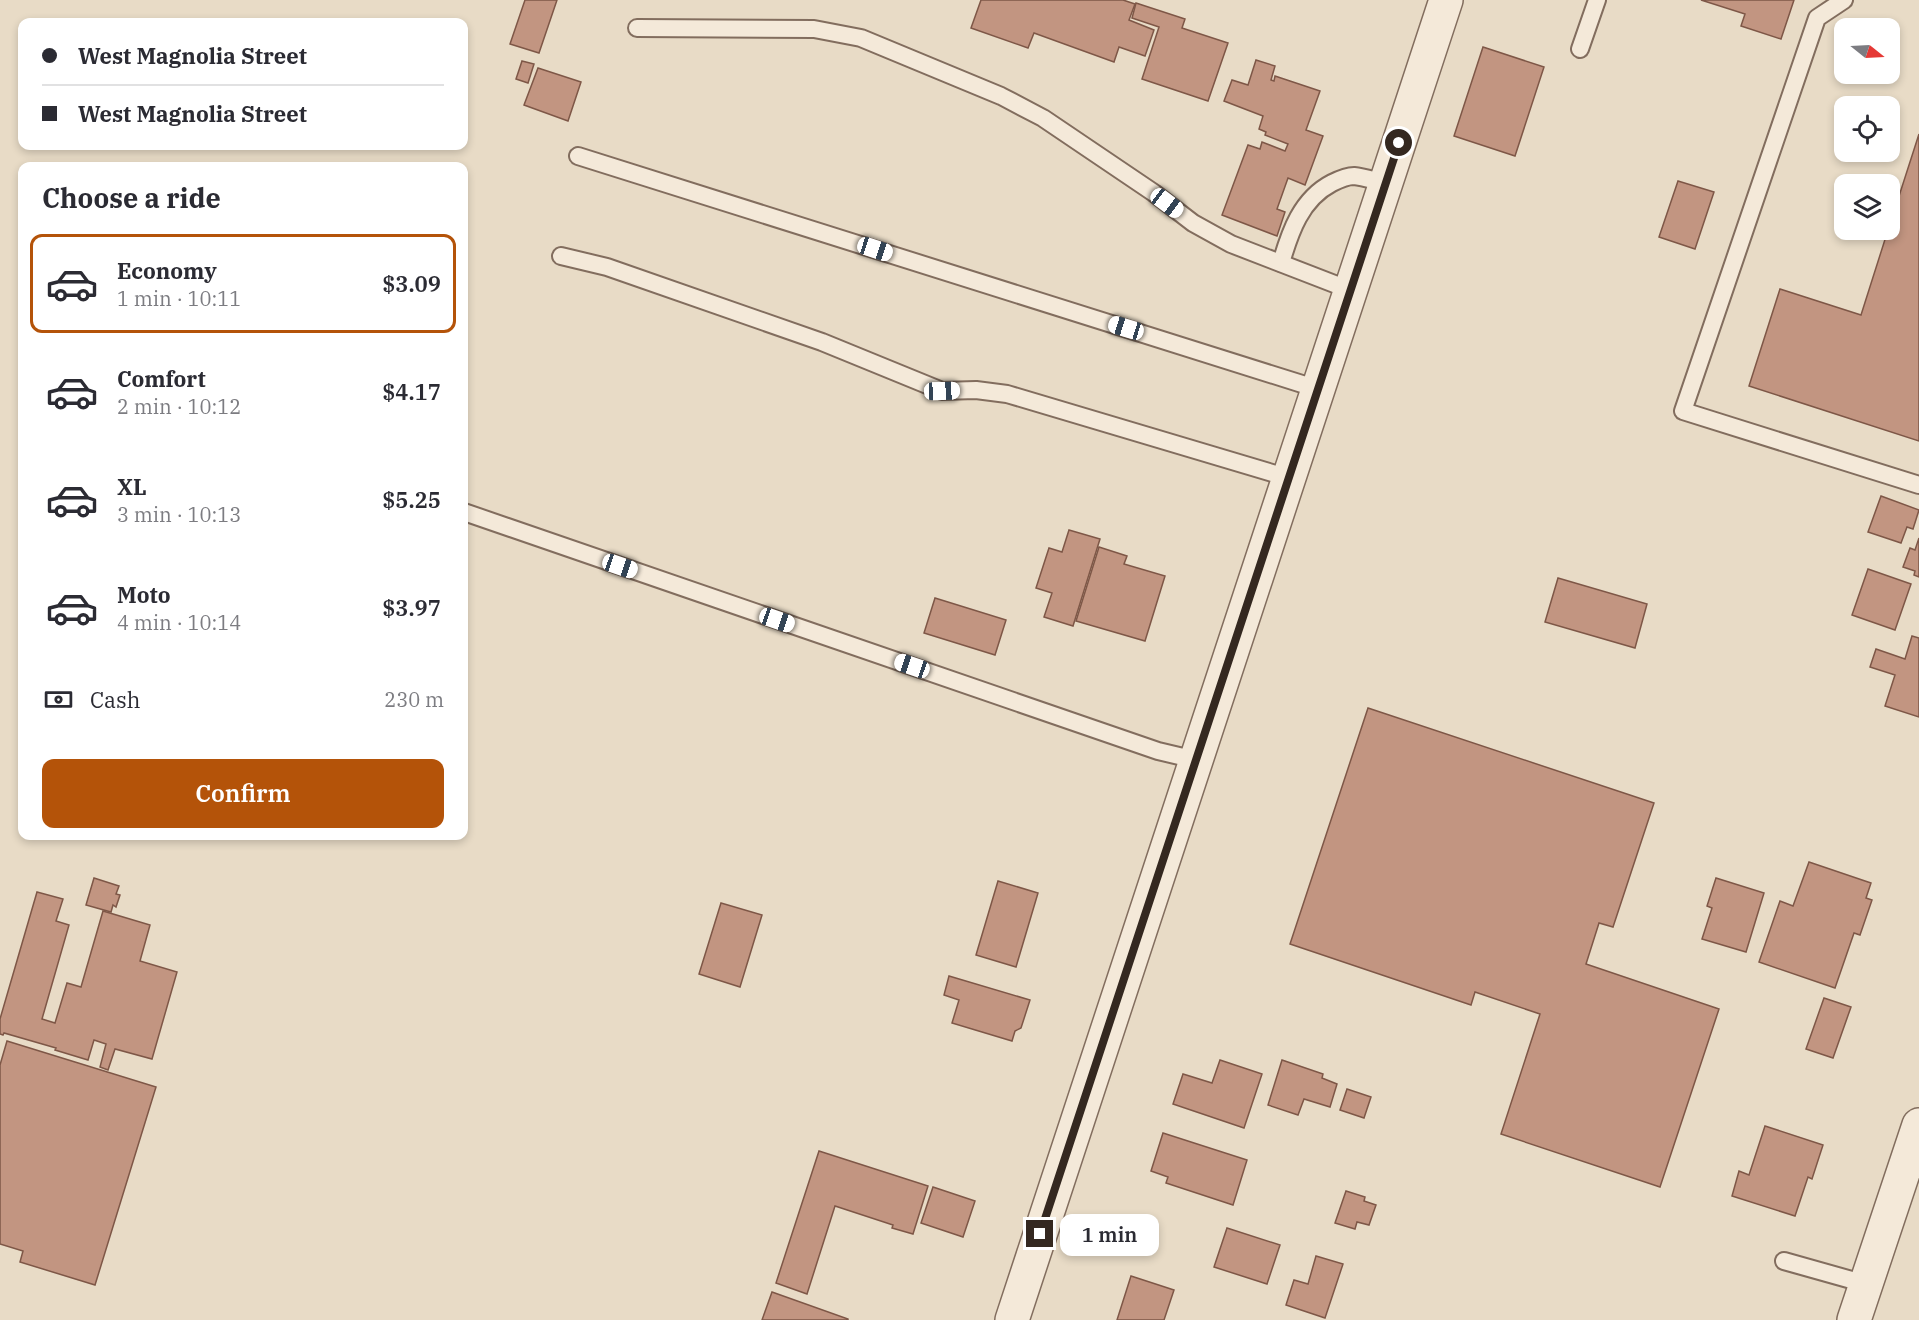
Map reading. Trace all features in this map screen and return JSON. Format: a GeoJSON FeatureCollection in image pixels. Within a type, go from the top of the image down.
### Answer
{"type":"FeatureCollection","features":[{"type":"Feature","properties":{"kind":"street"},"geometry":{"type":"LineString","coordinates":[[1012,1320],[1446,0]]}},
{"type":"Feature","properties":{"kind":"street"},"geometry":{"type":"LineString","coordinates":[[1854,1320],[1919,1125]]}},
{"type":"Feature","properties":{"kind":"lane"},"geometry":{"type":"LineString","coordinates":[[1580,49],[1597,0]]}},
{"type":"Feature","properties":{"kind":"lane"},"geometry":{"type":"LineString","coordinates":[[1844,0],[1817,18],[1683,411],[1919,485]]}},
{"type":"Feature","properties":{"kind":"lane"},"geometry":{"type":"LineString","coordinates":[[637,28],[814,29],[861,38],[1001,96],[1043,118],[1193,223],[1231,244],[1350,290]]}},
{"type":"Feature","properties":{"kind":"lane"},"geometry":{"type":"LineString","coordinates":[[578,156],[1318,389]]}},
{"type":"Feature","properties":{"kind":"lane"},"geometry":{"type":"LineString","coordinates":[[1281,263],[1289,234],[1317,190],[1353,176],[1386,183]]}},
{"type":"Feature","properties":{"kind":"lane"},"geometry":{"type":"LineString","coordinates":[[561,256],[607,267],[822,342],[942,391],[976,390],[1007,394],[1289,478]]}},
{"type":"Feature","properties":{"kind":"lane"},"geometry":{"type":"LineString","coordinates":[[468,513],[1147,747],[1196,760]]}},
{"type":"Feature","properties":{"kind":"lane"},"geometry":{"type":"LineString","coordinates":[[1784,1261],[1866,1284]]}},
{"type":"Feature","properties":{"kind":"building"},"geometry":{"type":"Polygon","coordinates":[[[525,0],[557,0],[539,53],[510,44],[525,0]]]}},
{"type":"Feature","properties":{"kind":"building"},"geometry":{"type":"Polygon","coordinates":[[[981,0],[1123,0],[1135,4],[1129,20],[1154,30],[1145,56],[1119,47],[1114,62],[1034,33],[1028,48],[971,28],[981,0]]]}},
{"type":"Feature","properties":{"kind":"building"},"geometry":{"type":"Polygon","coordinates":[[[1701,0],[1794,0],[1781,39],[1741,26],[1745,14],[1701,0]]]}},
{"type":"Feature","properties":{"kind":"building"},"geometry":{"type":"Polygon","coordinates":[[[1136,3],[1185,19],[1182,28],[1228,43],[1208,101],[1142,79],[1159,27],[1132,18],[1136,3]]]}},
{"type":"Feature","properties":{"kind":"building"},"geometry":{"type":"Polygon","coordinates":[[[1483,47],[1544,67],[1515,156],[1454,136],[1483,47]]]}},
{"type":"Feature","properties":{"kind":"building"},"geometry":{"type":"Polygon","coordinates":[[[1256,60],[1275,66],[1271,80],[1274,81],[1275,76],[1320,91],[1306,130],[1323,136],[1305,185],[1288,178],[1277,209],[1285,212],[1277,236],[1222,215],[1248,145],[1260,149],[1262,142],[1285,151],[1288,144],[1265,135],[1266,132],[1259,129],[1263,116],[1224,101],[1232,80],[1248,85],[1256,60]]]}},
{"type":"Feature","properties":{"kind":"building"},"geometry":{"type":"Polygon","coordinates":[[[522,61],[534,64],[528,83],[516,79],[522,61]]]}},
{"type":"Feature","properties":{"kind":"building"},"geometry":{"type":"Polygon","coordinates":[[[538,68],[581,82],[568,121],[524,105],[538,68]]]}},
{"type":"Feature","properties":{"kind":"building"},"geometry":{"type":"Polygon","coordinates":[[[1919,134],[1919,441],[1749,386],[1780,289],[1861,315],[1885,240],[1900,240],[1900,193],[1919,134]]]}},
{"type":"Feature","properties":{"kind":"building"},"geometry":{"type":"Polygon","coordinates":[[[1678,181],[1714,192],[1695,249],[1659,237],[1678,181]]]}},
{"type":"Feature","properties":{"kind":"building"},"geometry":{"type":"Polygon","coordinates":[[[1881,496],[1919,510],[1913,529],[1907,527],[1901,543],[1868,532],[1881,496]]]}},
{"type":"Feature","properties":{"kind":"building"},"geometry":{"type":"Polygon","coordinates":[[[1069,530],[1100,539],[1073,626],[1044,617],[1052,593],[1036,588],[1049,548],[1062,552],[1069,530]]]}},
{"type":"Feature","properties":{"kind":"building"},"geometry":{"type":"Polygon","coordinates":[[[1919,538],[1919,577],[1914,575],[1915,571],[1903,567],[1910,548],[1915,550],[1919,538]]]}},
{"type":"Feature","properties":{"kind":"building"},"geometry":{"type":"Polygon","coordinates":[[[1099,547],[1127,556],[1124,564],[1165,576],[1145,641],[1076,621],[1099,547]]]}},
{"type":"Feature","properties":{"kind":"building"},"geometry":{"type":"Polygon","coordinates":[[[1868,569],[1911,584],[1895,630],[1852,615],[1868,569]]]}},
{"type":"Feature","properties":{"kind":"building"},"geometry":{"type":"Polygon","coordinates":[[[1558,578],[1647,604],[1635,648],[1545,622],[1558,578]]]}},
{"type":"Feature","properties":{"kind":"building"},"geometry":{"type":"Polygon","coordinates":[[[935,598],[1006,620],[995,655],[924,633],[935,598]]]}},
{"type":"Feature","properties":{"kind":"building"},"geometry":{"type":"Polygon","coordinates":[[[1912,636],[1919,638],[1919,717],[1885,706],[1895,675],[1870,667],[1876,649],[1905,659],[1912,636]]]}},
{"type":"Feature","properties":{"kind":"building"},"geometry":{"type":"Polygon","coordinates":[[[1368,708],[1654,803],[1613,927],[1599,923],[1586,964],[1719,1009],[1660,1187],[1501,1134],[1540,1014],[1475,992],[1471,1005],[1290,944],[1368,708]]]}},
{"type":"Feature","properties":{"kind":"building"},"geometry":{"type":"Polygon","coordinates":[[[1809,862],[1871,883],[1866,898],[1872,900],[1860,935],[1854,933],[1835,988],[1759,962],[1780,901],[1793,906],[1809,862]]]}},
{"type":"Feature","properties":{"kind":"building"},"geometry":{"type":"Polygon","coordinates":[[[94,878],[119,886],[116,894],[120,895],[116,907],[113,905],[111,912],[86,905],[94,878]]]}},
{"type":"Feature","properties":{"kind":"building"},"geometry":{"type":"Polygon","coordinates":[[[1716,878],[1764,893],[1746,952],[1702,939],[1712,908],[1707,906],[1716,878]]]}},
{"type":"Feature","properties":{"kind":"building"},"geometry":{"type":"Polygon","coordinates":[[[998,881],[1038,893],[1016,967],[976,955],[998,881]]]}},
{"type":"Feature","properties":{"kind":"building"},"geometry":{"type":"Polygon","coordinates":[[[37,892],[63,899],[56,921],[69,925],[42,1019],[55,1023],[67,983],[81,987],[103,911],[150,925],[140,961],[177,972],[152,1059],[115,1049],[108,1070],[100,1067],[106,1044],[94,1040],[88,1060],[55,1050],[56,1048],[4,1033],[0,1034],[0,1019],[37,892]]]}},
{"type":"Feature","properties":{"kind":"building"},"geometry":{"type":"Polygon","coordinates":[[[721,903],[762,915],[740,987],[699,974],[721,903]]]}},
{"type":"Feature","properties":{"kind":"building"},"geometry":{"type":"Polygon","coordinates":[[[949,976],[1030,1000],[1021,1028],[1015,1031],[1012,1041],[952,1023],[959,1000],[944,995],[949,976]]]}},
{"type":"Feature","properties":{"kind":"building"},"geometry":{"type":"Polygon","coordinates":[[[1824,998],[1851,1007],[1833,1058],[1806,1049],[1824,998]]]}},
{"type":"Feature","properties":{"kind":"building"},"geometry":{"type":"Polygon","coordinates":[[[7,1041],[156,1087],[95,1285],[20,1262],[23,1251],[0,1244],[0,1065],[7,1041]]]}},
{"type":"Feature","properties":{"kind":"building"},"geometry":{"type":"Polygon","coordinates":[[[1220,1060],[1262,1074],[1244,1128],[1173,1104],[1183,1074],[1212,1083],[1220,1060]]]}},
{"type":"Feature","properties":{"kind":"building"},"geometry":{"type":"Polygon","coordinates":[[[1282,1060],[1323,1074],[1322,1078],[1337,1084],[1330,1107],[1304,1099],[1298,1115],[1268,1105],[1282,1060]]]}},
{"type":"Feature","properties":{"kind":"building"},"geometry":{"type":"Polygon","coordinates":[[[1347,1089],[1371,1097],[1364,1118],[1340,1110],[1347,1089]]]}},
{"type":"Feature","properties":{"kind":"building"},"geometry":{"type":"Polygon","coordinates":[[[1765,1126],[1823,1145],[1812,1179],[1808,1177],[1795,1216],[1732,1196],[1739,1171],[1749,1175],[1765,1126]]]}},
{"type":"Feature","properties":{"kind":"building"},"geometry":{"type":"Polygon","coordinates":[[[1163,1133],[1247,1160],[1233,1205],[1166,1183],[1168,1177],[1151,1171],[1163,1133]]]}},
{"type":"Feature","properties":{"kind":"building"},"geometry":{"type":"Polygon","coordinates":[[[819,1151],[928,1186],[913,1234],[835,1206],[807,1294],[776,1283],[819,1151]]]}},
{"type":"Feature","properties":{"kind":"building"},"geometry":{"type":"Polygon","coordinates":[[[933,1187],[975,1201],[963,1237],[921,1223],[933,1187]]]}},
{"type":"Feature","properties":{"kind":"building"},"geometry":{"type":"Polygon","coordinates":[[[1346,1191],[1365,1197],[1364,1201],[1376,1205],[1369,1225],[1357,1222],[1355,1229],[1335,1223],[1346,1191]]]}},
{"type":"Feature","properties":{"kind":"building"},"geometry":{"type":"Polygon","coordinates":[[[1227,1228],[1280,1245],[1267,1284],[1214,1267],[1227,1228]]]}},
{"type":"Feature","properties":{"kind":"building"},"geometry":{"type":"Polygon","coordinates":[[[1316,1256],[1343,1264],[1325,1318],[1286,1305],[1294,1280],[1308,1284],[1316,1256]]]}},
{"type":"Feature","properties":{"kind":"building"},"geometry":{"type":"Polygon","coordinates":[[[1131,1276],[1174,1290],[1164,1320],[1117,1320],[1131,1276]]]}},
{"type":"Feature","properties":{"kind":"building"},"geometry":{"type":"Polygon","coordinates":[[[772,1292],[848,1319],[848,1320],[762,1320],[772,1292]]]}},
{"type":"Feature","properties":{"kind":"route"},"geometry":{"type":"LineString","coordinates":[[1040,1234],[1399,143]]}}]}
